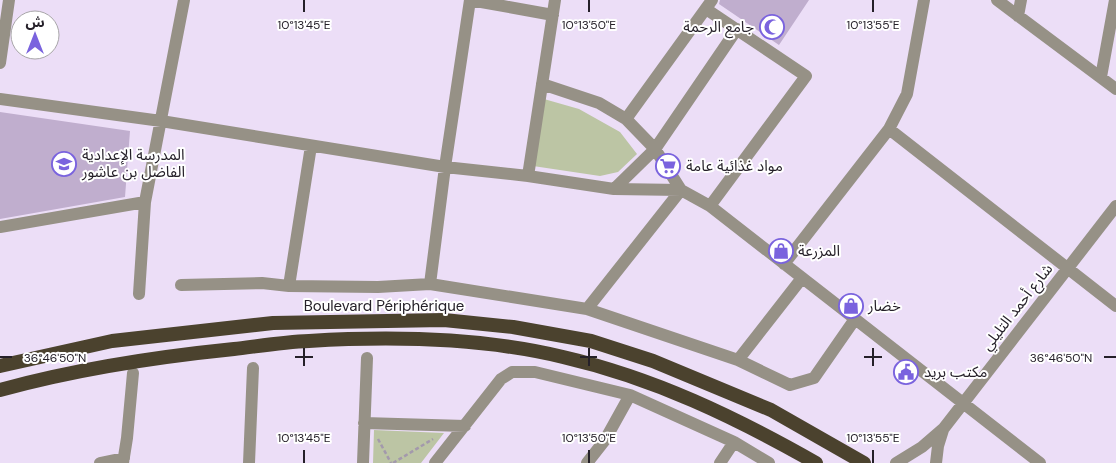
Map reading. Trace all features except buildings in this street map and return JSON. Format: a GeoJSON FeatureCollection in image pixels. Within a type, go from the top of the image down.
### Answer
{"type":"FeatureCollection","features":[{"type":"Feature","properties":{"kind":"highway","name":"Boulevard Périphérique"},"geometry":{"type":"LineString","coordinates":[[0,366],[112,341],[273,323],[444,320],[513,327],[591,340],[653,361],[771,410],[864,463]]}},
{"type":"Feature","properties":{"kind":"highway"},"geometry":{"type":"LineString","coordinates":[[0,390],[37,380],[183,354],[309,340],[411,339],[456,341],[506,346],[563,357],[610,370],[684,396],[736,419],[816,463]]}},
{"type":"Feature","properties":{"kind":"street"},"geometry":{"type":"LineString","coordinates":[[0,63],[9,0]]}},
{"type":"Feature","properties":{"kind":"street"},"geometry":{"type":"LineString","coordinates":[[139,294],[145,202],[184,0]]}},
{"type":"Feature","properties":{"kind":"street"},"geometry":{"type":"LineString","coordinates":[[430,284],[444,167],[470,0],[553,15]]}},
{"type":"Feature","properties":{"kind":"street"},"geometry":{"type":"LineString","coordinates":[[528,176],[555,0]]}},
{"type":"Feature","properties":{"kind":"street"},"geometry":{"type":"LineString","coordinates":[[784,264],[890,129],[907,94],[924,0]]}},
{"type":"Feature","properties":{"kind":"street"},"geometry":{"type":"LineString","coordinates":[[996,0],[1116,89]]}},
{"type":"Feature","properties":{"kind":"street"},"geometry":{"type":"LineString","coordinates":[[1018,16],[1021,0]]}},
{"type":"Feature","properties":{"kind":"street"},"geometry":{"type":"LineString","coordinates":[[1101,77],[1115,0]]}},
{"type":"Feature","properties":{"kind":"street"},"geometry":{"type":"LineString","coordinates":[[626,119],[709,4],[737,29],[806,76],[710,206]]}},
{"type":"Feature","properties":{"kind":"street"},"geometry":{"type":"LineString","coordinates":[[614,190],[655,149],[737,29]]}},
{"type":"Feature","properties":{"kind":"street"},"geometry":{"type":"LineString","coordinates":[[542,84],[599,103],[626,119],[655,149],[681,190],[710,206],[1040,463]]}},
{"type":"Feature","properties":{"kind":"street"},"geometry":{"type":"LineString","coordinates":[[0,99],[161,121],[444,167],[528,176],[614,190],[681,190]]}},
{"type":"Feature","properties":{"kind":"street"},"geometry":{"type":"LineString","coordinates":[[890,129],[1116,306]]}},
{"type":"Feature","properties":{"kind":"street"},"geometry":{"type":"LineString","coordinates":[[289,286],[311,146]]}},
{"type":"Feature","properties":{"kind":"street"},"geometry":{"type":"LineString","coordinates":[[587,309],[681,190]]}},
{"type":"Feature","properties":{"kind":"street"},"geometry":{"type":"LineString","coordinates":[[0,227],[145,202]]}},
{"type":"Feature","properties":{"kind":"street","name":"شارع أحمد التليلي"},"geometry":{"type":"LineString","coordinates":[[944,428],[1116,206]]}},
{"type":"Feature","properties":{"kind":"street"},"geometry":{"type":"LineString","coordinates":[[738,360],[802,278]]}},
{"type":"Feature","properties":{"kind":"street"},"geometry":{"type":"LineString","coordinates":[[181,285],[262,284],[378,287],[430,284],[587,309],[738,360],[790,385],[814,378],[855,319]]}},
{"type":"Feature","properties":{"kind":"street"},"geometry":{"type":"LineString","coordinates":[[363,463],[368,358]]}},
{"type":"Feature","properties":{"kind":"street"},"geometry":{"type":"LineString","coordinates":[[249,463],[254,368]]}},
{"type":"Feature","properties":{"kind":"street"},"geometry":{"type":"LineString","coordinates":[[435,463],[501,379],[512,372],[535,372],[630,395],[734,442],[769,463]]}},
{"type":"Feature","properties":{"kind":"street"},"geometry":{"type":"LineString","coordinates":[[100,463],[123,460],[128,431],[133,373]]}},
{"type":"Feature","properties":{"kind":"street"},"geometry":{"type":"LineString","coordinates":[[587,463],[605,440],[630,395]]}},
{"type":"Feature","properties":{"kind":"street"},"geometry":{"type":"LineString","coordinates":[[364,423],[465,426]]}},
{"type":"Feature","properties":{"kind":"street"},"geometry":{"type":"LineString","coordinates":[[896,463],[922,447],[944,428]]}},
{"type":"Feature","properties":{"kind":"street"},"geometry":{"type":"LineString","coordinates":[[936,463],[938,446],[944,428]]}},
{"type":"Feature","properties":{"kind":"street"},"geometry":{"type":"LineString","coordinates":[[720,463],[734,442]]}},
{"type":"Feature","properties":{"kind":"path"},"geometry":{"type":"LineString","coordinates":[[394,463],[436,438]]}},
{"type":"Feature","properties":{"kind":"green space"},"geometry":{"type":"Polygon","coordinates":[[[544,99],[579,109],[620,132],[637,154],[618,172],[600,176],[533,166],[544,99]]]}},
{"type":"Feature","properties":{"kind":"green space"},"geometry":{"type":"Polygon","coordinates":[[[374,430],[444,433],[421,463],[373,463],[374,430]]]}},
{"type":"Feature","properties":{"kind":"place","name":"جامع الرحمة"},"geometry":{"type":"Point","coordinates":[772,27]}},
{"type":"Feature","properties":{"kind":"place","name":"المدرسة الإعدادية الفاضل بن عاشور"},"geometry":{"type":"Point","coordinates":[64,164]}},
{"type":"Feature","properties":{"kind":"place","name":"مواد غذائية عامة"},"geometry":{"type":"Point","coordinates":[668,166]}},
{"type":"Feature","properties":{"kind":"place","name":"المزرعة"},"geometry":{"type":"Point","coordinates":[781,251]}},
{"type":"Feature","properties":{"kind":"place","name":"خضار"},"geometry":{"type":"Point","coordinates":[851,306]}},
{"type":"Feature","properties":{"kind":"place","name":"مكتب بريد"},"geometry":{"type":"Point","coordinates":[906,372]}}]}
